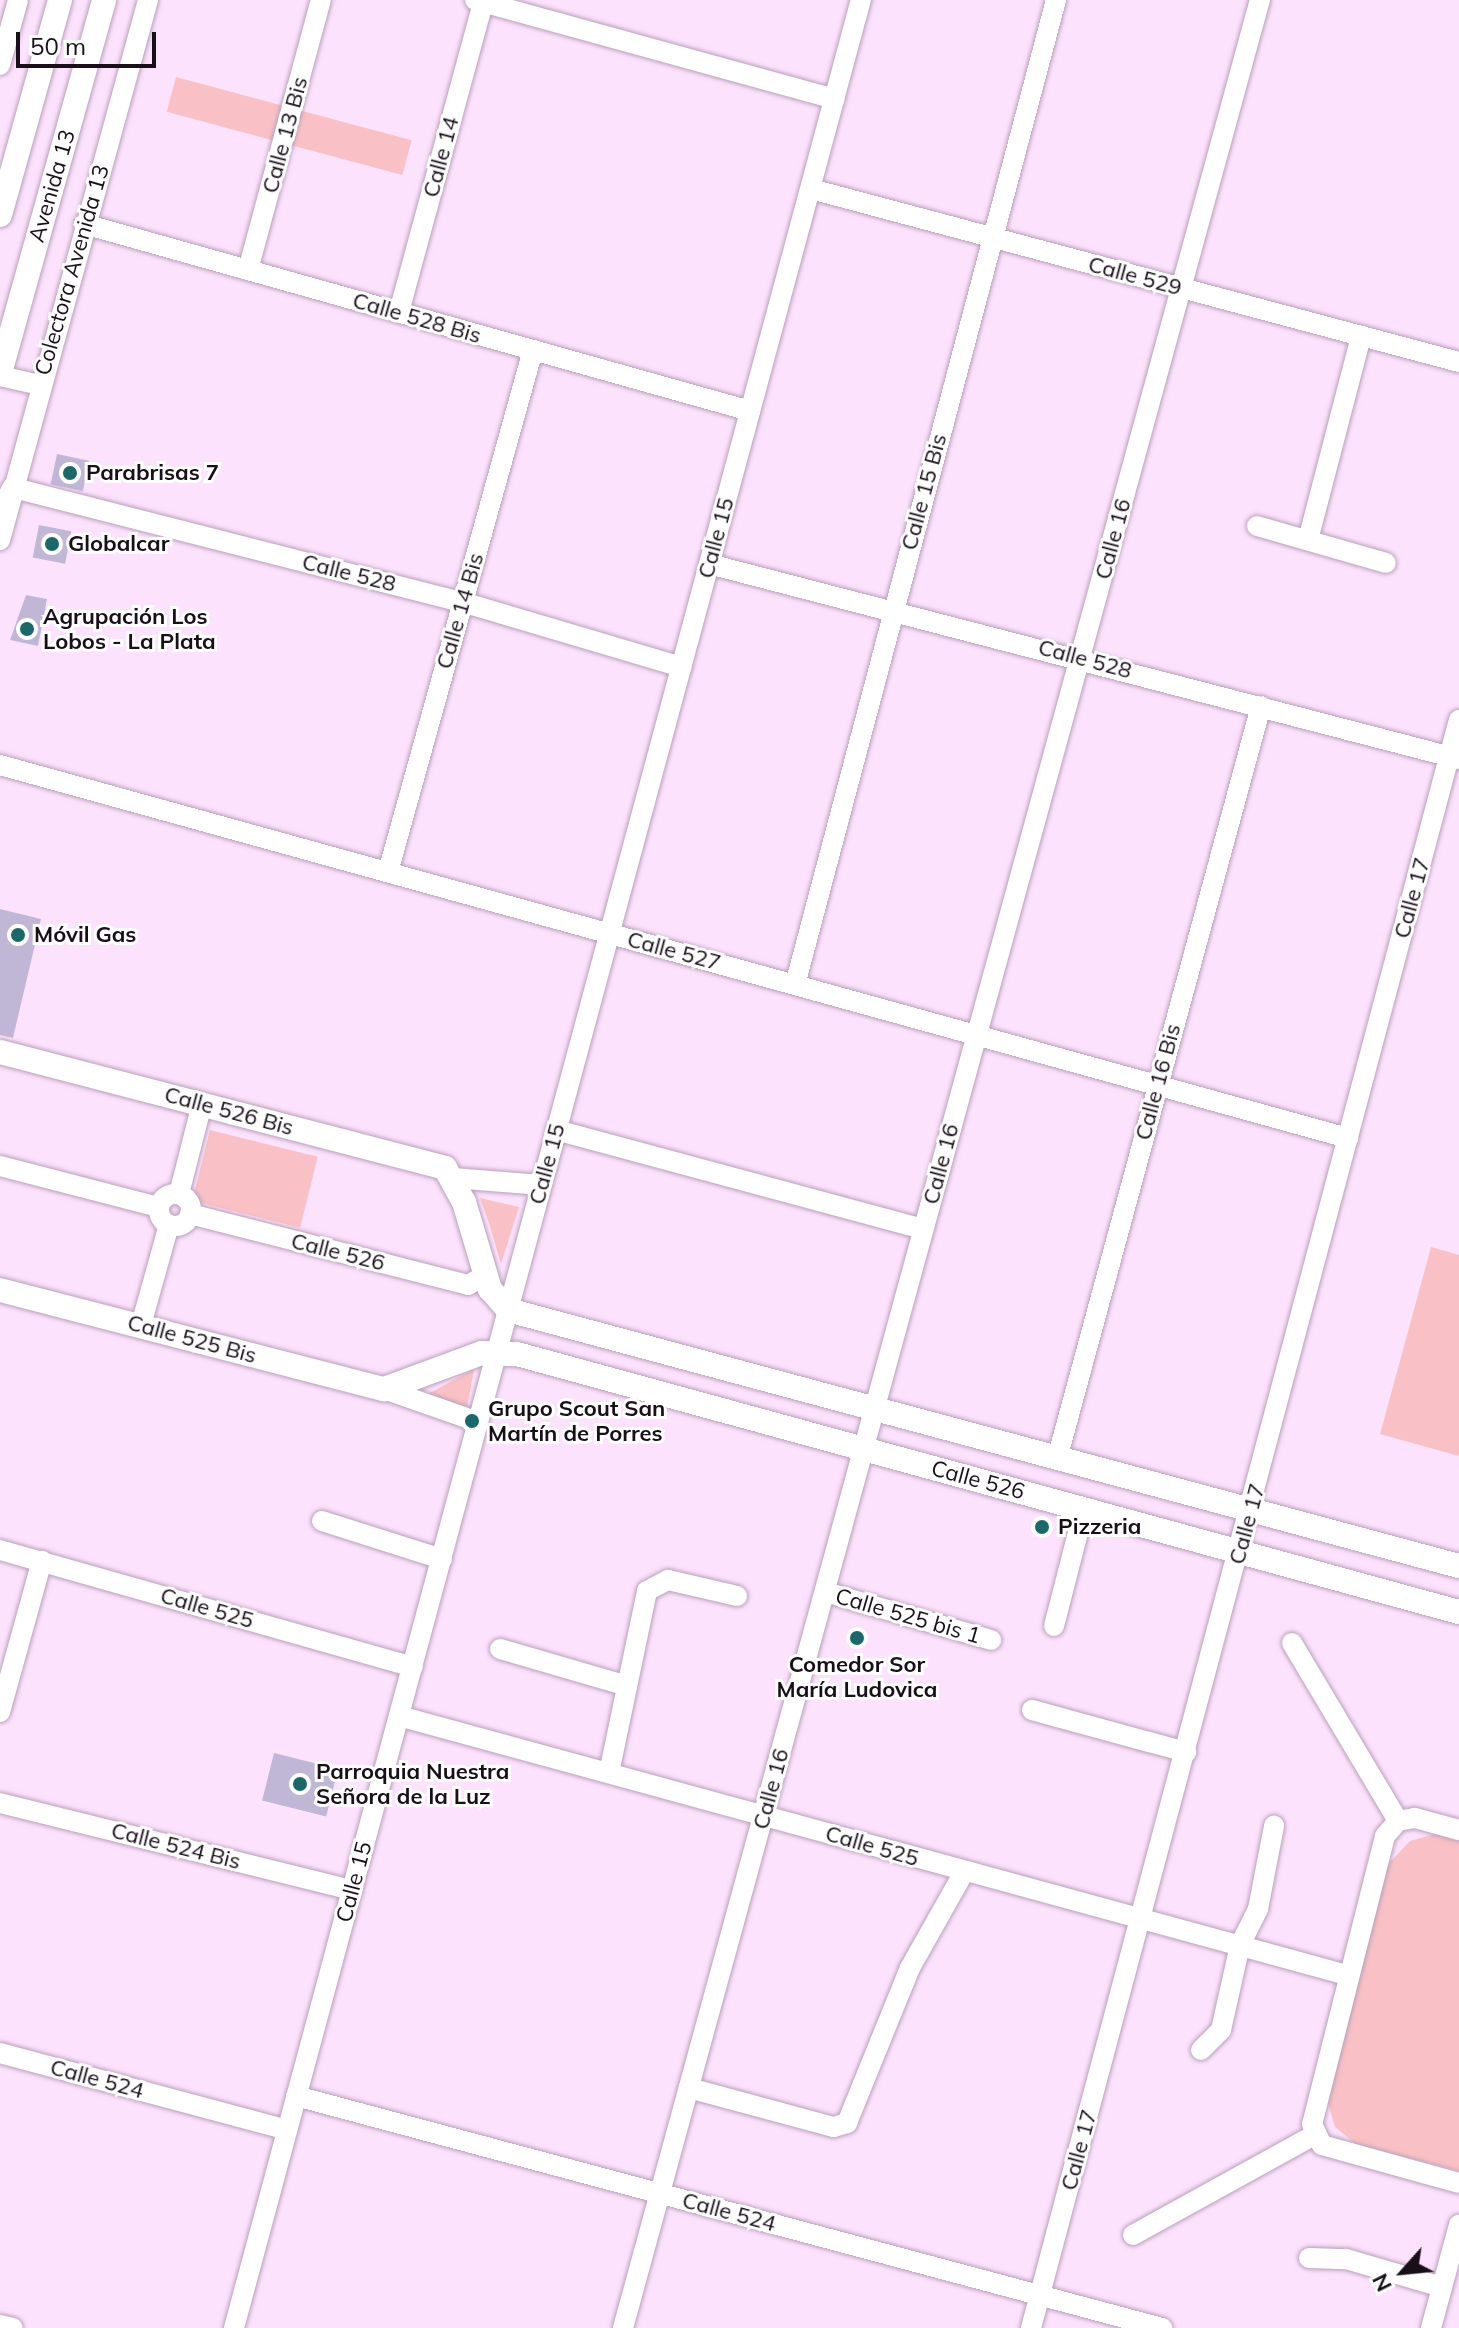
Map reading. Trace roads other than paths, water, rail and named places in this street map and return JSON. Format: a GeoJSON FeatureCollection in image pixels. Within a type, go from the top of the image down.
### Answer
{"type":"FeatureCollection","features":[{"type":"Feature","properties":{"kind":"main road","name":"Avenida 13"},"geometry":{"type":"LineString","coordinates":[[0,215],[60,0]]}},
{"type":"Feature","properties":{"kind":"main road","name":"Avenida 13"},"geometry":{"type":"LineString","coordinates":[[0,374],[104,0]]}},
{"type":"Feature","properties":{"kind":"main road"},"geometry":{"type":"LineString","coordinates":[[0,516],[14,488]]}},
{"type":"Feature","properties":{"kind":"main road","name":"Calle 526 Bis"},"geometry":{"type":"LineString","coordinates":[[0,1052],[436,1165],[453,1178]]}},
{"type":"Feature","properties":{"kind":"main road"},"geometry":{"type":"LineString","coordinates":[[453,1178],[484,1276],[508,1310]]}},
{"type":"Feature","properties":{"kind":"main road","name":"Calle 525 Bis"},"geometry":{"type":"LineString","coordinates":[[0,1290],[384,1389]]}},
{"type":"Feature","properties":{"kind":"main road","name":"Calle 526"},"geometry":{"type":"LineString","coordinates":[[508,1310],[1459,1566]]}},
{"type":"Feature","properties":{"kind":"main road"},"geometry":{"type":"LineString","coordinates":[[384,1389],[496,1353]]}},
{"type":"Feature","properties":{"kind":"main road","name":"Calle 526"},"geometry":{"type":"LineString","coordinates":[[496,1353],[517,1354],[1459,1612]]}},
{"type":"Feature","properties":{"kind":"street"},"geometry":{"type":"LineString","coordinates":[[0,65],[18,0]]}},
{"type":"Feature","properties":{"kind":"street","name":"Colectora Avenida 13"},"geometry":{"type":"LineString","coordinates":[[0,540],[84,224],[148,0]]}},
{"type":"Feature","properties":{"kind":"street","name":"Calle 13 Bis"},"geometry":{"type":"LineString","coordinates":[[248,270],[321,0]]}},
{"type":"Feature","properties":{"kind":"street","name":"Calle 15"},"geometry":{"type":"LineString","coordinates":[[234,2328],[861,0]]}},
{"type":"Feature","properties":{"kind":"street","name":"Calle 15 Bis"},"geometry":{"type":"LineString","coordinates":[[795,985],[891,610],[1056,0]]}},
{"type":"Feature","properties":{"kind":"street","name":"Calle 16"},"geometry":{"type":"LineString","coordinates":[[623,2328],[1260,0]]}},
{"type":"Feature","properties":{"kind":"street"},"geometry":{"type":"LineString","coordinates":[[479,1],[835,99]]}},
{"type":"Feature","properties":{"kind":"street","name":"Calle 14"},"geometry":{"type":"LineString","coordinates":[[399,312],[479,1]]}},
{"type":"Feature","properties":{"kind":"street","name":"Calle 529"},"geometry":{"type":"LineString","coordinates":[[811,189],[1459,362]]}},
{"type":"Feature","properties":{"kind":"street","name":"Calle 528 Bis"},"geometry":{"type":"LineString","coordinates":[[84,224],[750,411]]}},
{"type":"Feature","properties":{"kind":"street"},"geometry":{"type":"LineString","coordinates":[[1308,540],[1361,336]]}},
{"type":"Feature","properties":{"kind":"street","name":"Calle 14 Bis"},"geometry":{"type":"LineString","coordinates":[[388,872],[533,350]]}},
{"type":"Feature","properties":{"kind":"street"},"geometry":{"type":"LineString","coordinates":[[0,374],[40,385]]}},
{"type":"Feature","properties":{"kind":"street","name":"Calle 528"},"geometry":{"type":"LineString","coordinates":[[14,488],[462,602],[682,667]]}},
{"type":"Feature","properties":{"kind":"street"},"geometry":{"type":"LineString","coordinates":[[1257,526],[1386,563]]}},
{"type":"Feature","properties":{"kind":"street","name":"Calle 528"},"geometry":{"type":"LineString","coordinates":[[709,564],[1080,657],[1454,758]]}},
{"type":"Feature","properties":{"kind":"street","name":"Calle 16 Bis"},"geometry":{"type":"LineString","coordinates":[[1057,1459],[1261,706]]}},
{"type":"Feature","properties":{"kind":"street","name":"Calle 17"},"geometry":{"type":"LineString","coordinates":[[1031,2328],[1348,1138],[1454,758],[1459,720]]}},
{"type":"Feature","properties":{"kind":"street","name":"Calle 527"},"geometry":{"type":"LineString","coordinates":[[0,765],[1348,1138]]}},
{"type":"Feature","properties":{"kind":"street"},"geometry":{"type":"LineString","coordinates":[[0,1166],[164,1216],[180,1225],[190,1214],[179,1194],[202,1104]]}},
{"type":"Feature","properties":{"kind":"street"},"geometry":{"type":"LineString","coordinates":[[556,1130],[923,1229]]}},
{"type":"Feature","properties":{"kind":"street","name":"Calle 526 Bis"},"geometry":{"type":"LineString","coordinates":[[453,1178],[542,1185]]}},
{"type":"Feature","properties":{"kind":"street"},"geometry":{"type":"LineString","coordinates":[[141,1325],[169,1195],[179,1194]]}},
{"type":"Feature","properties":{"kind":"street","name":"Calle 526"},"geometry":{"type":"LineString","coordinates":[[190,1214],[468,1285],[484,1276]]}},
{"type":"Feature","properties":{"kind":"street","name":"Calle 525 Bis"},"geometry":{"type":"LineString","coordinates":[[384,1389],[478,1422]]}},
{"type":"Feature","properties":{"kind":"street"},"geometry":{"type":"LineString","coordinates":[[1054,1626],[1084,1509]]}},
{"type":"Feature","properties":{"kind":"street"},"geometry":{"type":"LineString","coordinates":[[322,1521],[442,1559]]}},
{"type":"Feature","properties":{"kind":"street","name":"Calle 525"},"geometry":{"type":"LineString","coordinates":[[0,1550],[413,1667]]}},
{"type":"Feature","properties":{"kind":"street"},"geometry":{"type":"LineString","coordinates":[[0,1712],[42,1561]]}},
{"type":"Feature","properties":{"kind":"street"},"geometry":{"type":"LineString","coordinates":[[609,1773],[647,1591],[668,1580],[737,1596]]}},
{"type":"Feature","properties":{"kind":"street","name":"Calle 525 bis 1"},"geometry":{"type":"LineString","coordinates":[[825,1592],[991,1640]]}},
{"type":"Feature","properties":{"kind":"street"},"geometry":{"type":"LineString","coordinates":[[1292,1643],[1398,1821]]}},
{"type":"Feature","properties":{"kind":"street"},"geometry":{"type":"LineString","coordinates":[[500,1649],[627,1686]]}},
{"type":"Feature","properties":{"kind":"street"},"geometry":{"type":"LineString","coordinates":[[1032,1710],[1186,1752]]}},
{"type":"Feature","properties":{"kind":"street","name":"Calle 525"},"geometry":{"type":"LineString","coordinates":[[399,1716],[1347,1975]]}},
{"type":"Feature","properties":{"kind":"street","name":"Calle 524 Bis"},"geometry":{"type":"LineString","coordinates":[[0,1803],[352,1890]]}},
{"type":"Feature","properties":{"kind":"street"},"geometry":{"type":"LineString","coordinates":[[1133,2235],[1312,2136],[1347,1975],[1385,1836],[1398,1821],[1415,1818],[1459,1830]]}},
{"type":"Feature","properties":{"kind":"street"},"geometry":{"type":"LineString","coordinates":[[1201,2050],[1221,2030],[1240,1945],[1258,1909],[1274,1826]]}},
{"type":"Feature","properties":{"kind":"street"},"geometry":{"type":"LineString","coordinates":[[689,2088],[834,2127],[847,2123],[910,1968],[964,1872]]}},
{"type":"Feature","properties":{"kind":"street","name":"Calle 524"},"geometry":{"type":"LineString","coordinates":[[0,2053],[287,2130]]}},
{"type":"Feature","properties":{"kind":"street","name":"Calle 524"},"geometry":{"type":"LineString","coordinates":[[296,2096],[1162,2328]]}},
{"type":"Feature","properties":{"kind":"street"},"geometry":{"type":"LineString","coordinates":[[1312,2136],[1322,2145],[1459,2183]]}},
{"type":"Feature","properties":{"kind":"street"},"geometry":{"type":"LineString","coordinates":[[1431,2328],[1459,2225]]}},
{"type":"Feature","properties":{"kind":"street"},"geometry":{"type":"LineString","coordinates":[[1309,2258],[1346,2259],[1442,2287]]}},
{"type":"Feature","properties":{"kind":"street"},"geometry":{"type":"LineString","coordinates":[[0,2325],[13,2328]]}},
{"type":"Feature","properties":{"kind":"place","name":"Parabrisas 7"},"geometry":{"type":"Point","coordinates":[70,473]}},
{"type":"Feature","properties":{"kind":"place","name":"Globalcar"},"geometry":{"type":"Point","coordinates":[52,544]}},
{"type":"Feature","properties":{"kind":"place","name":"Agrupación Los Lobos - La Plata"},"geometry":{"type":"Point","coordinates":[27,629]}},
{"type":"Feature","properties":{"kind":"place","name":"Móvil Gas"},"geometry":{"type":"Point","coordinates":[18,935]}},
{"type":"Feature","properties":{"kind":"place","name":"Grupo Scout San Martín de Porres"},"geometry":{"type":"Point","coordinates":[472,1421]}},
{"type":"Feature","properties":{"kind":"place","name":"Pizzeria"},"geometry":{"type":"Point","coordinates":[1042,1527]}},
{"type":"Feature","properties":{"kind":"place","name":"Comedor Sor María Ludovica"},"geometry":{"type":"Point","coordinates":[857,1638]}},
{"type":"Feature","properties":{"kind":"place","name":"Parroquia Nuestra Señora de la Luz"},"geometry":{"type":"Point","coordinates":[300,1784]}}]}
